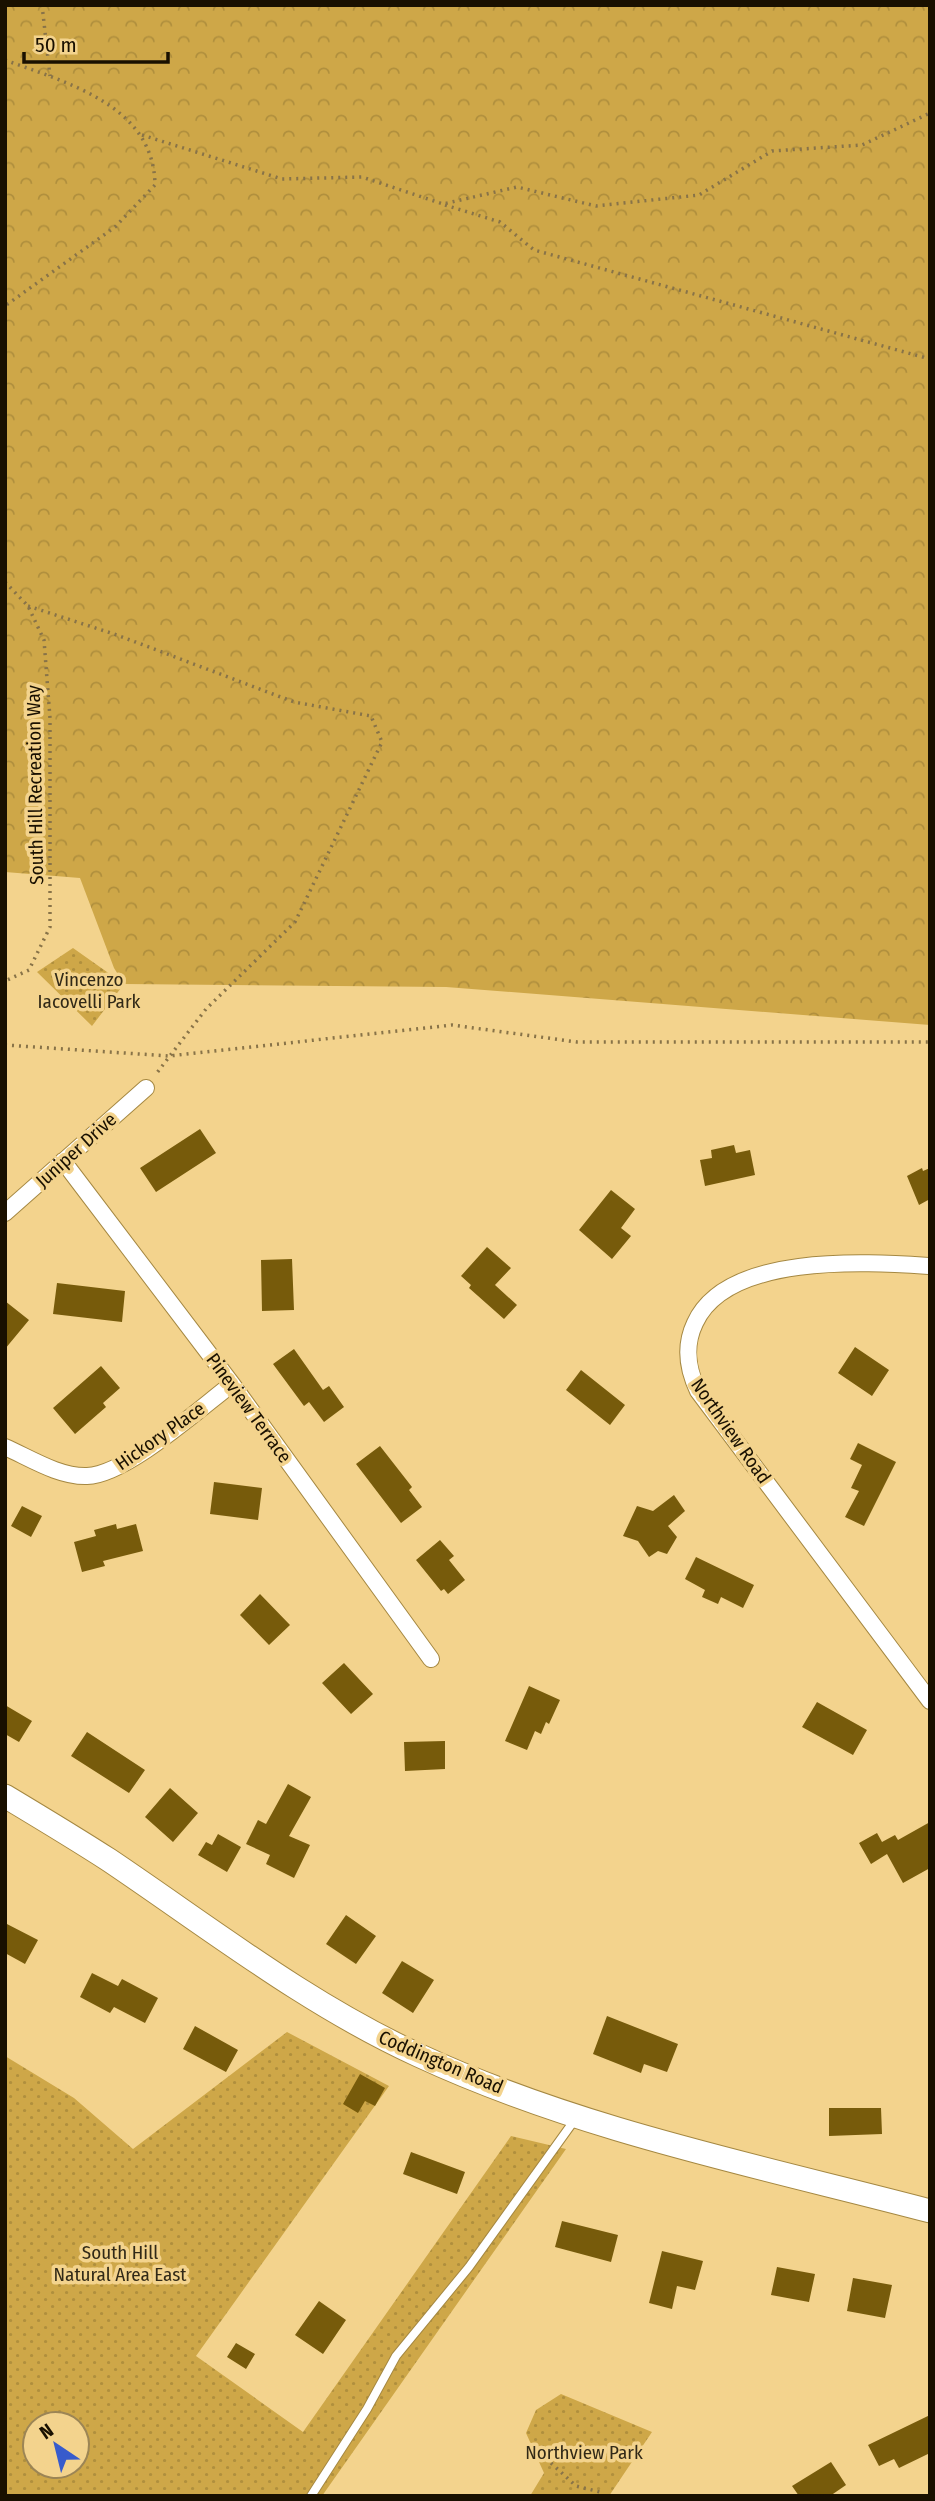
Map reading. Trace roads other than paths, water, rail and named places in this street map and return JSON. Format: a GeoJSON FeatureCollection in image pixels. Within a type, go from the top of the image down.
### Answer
{"type":"FeatureCollection","features":[{"type":"Feature","properties":{"kind":"street","name":"Juniper Drive"},"geometry":{"type":"LineString","coordinates":[[5,1213],[146,1088]]}},
{"type":"Feature","properties":{"kind":"street","name":"Pineview Terrace"},"geometry":{"type":"LineString","coordinates":[[63,1161],[232,1384],[431,1659]]}},
{"type":"Feature","properties":{"kind":"street","name":"Northview Road"},"geometry":{"type":"LineString","coordinates":[[930,1266],[800,1266],[762,1275],[716,1295],[705,1305],[691,1332],[687,1347],[691,1377],[698,1391],[930,1701]]}},
{"type":"Feature","properties":{"kind":"street","name":"Hickory Place"},"geometry":{"type":"LineString","coordinates":[[5,1447],[71,1475],[101,1474],[128,1461],[232,1384]]}},
{"type":"Feature","properties":{"kind":"street","name":"Coddington Road"},"geometry":{"type":"LineString","coordinates":[[5,1796],[107,1859],[252,1959],[354,2023],[418,2056],[578,2116],[930,2211]]}},
{"type":"Feature","properties":{"kind":"lane"},"geometry":{"type":"LineString","coordinates":[[311,2496],[367,2409],[396,2356],[469,2267],[578,2116]]}},
{"type":"Feature","properties":{"kind":"park label","name":"Vincenzo Iacovelli Park"},"geometry":{"type":"Point","coordinates":[89,990]}},
{"type":"Feature","properties":{"kind":"park label","name":"South Hill Natural Area East"},"geometry":{"type":"Point","coordinates":[120,2263]}},
{"type":"Feature","properties":{"kind":"park label","name":"Northview Park"},"geometry":{"type":"Point","coordinates":[584,2452]}}]}
